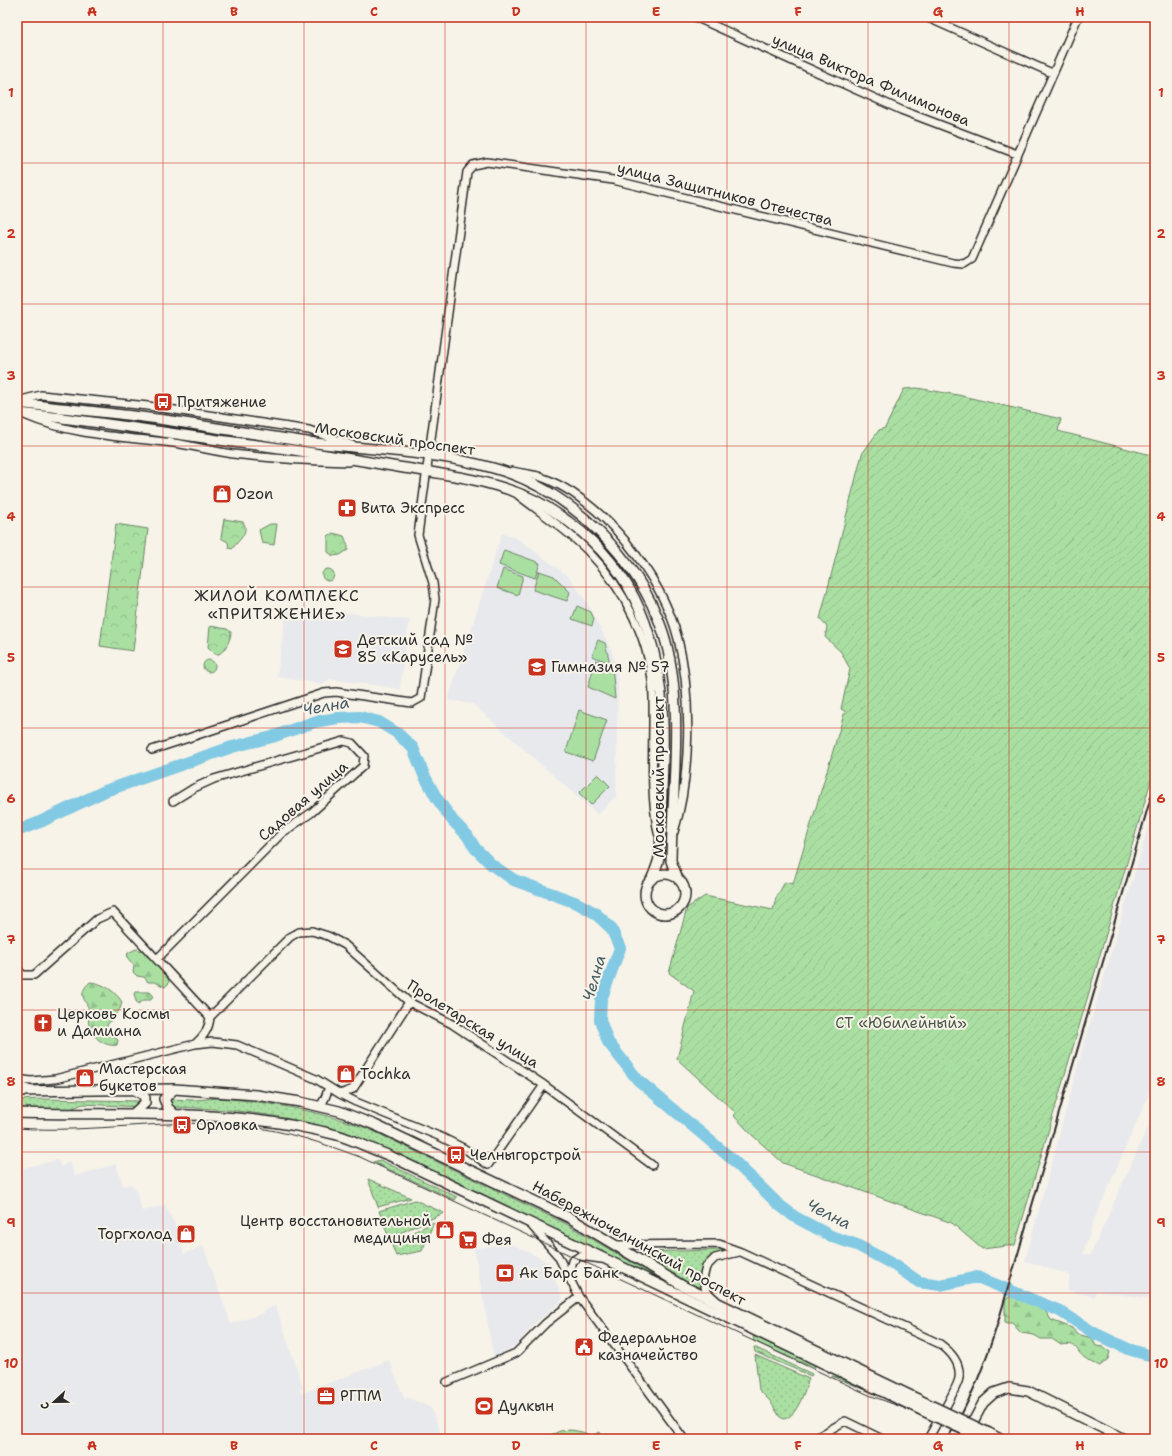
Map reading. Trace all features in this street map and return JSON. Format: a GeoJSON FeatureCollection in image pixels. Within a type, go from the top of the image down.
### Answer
{"type":"FeatureCollection","features":[{"type":"Feature","properties":{"kind":"main road","name":"Московский проспект"},"geometry":{"type":"LineString","coordinates":[[17,402],[166,420],[308,442],[428,455],[494,468],[531,483],[577,512],[620,552],[635,574],[651,603],[663,632],[670,660],[674,691],[675,724],[671,861],[683,888],[684,900],[677,910],[665,913],[654,911],[647,904],[645,887],[651,880],[659,860],[663,744],[662,695],[656,656],[649,631],[638,605],[612,562],[594,543],[550,509],[515,492],[471,478],[309,452],[17,413]]}},
{"type":"Feature","properties":{"kind":"main road","name":"Московский проспект"},"geometry":{"type":"LineString","coordinates":[[651,880],[663,873],[675,876],[678,879]]}},
{"type":"Feature","properties":{"kind":"main road"},"geometry":{"type":"LineString","coordinates":[[132,1089],[142,1094],[145,1098],[145,1103],[133,1114]]}},
{"type":"Feature","properties":{"kind":"main road","name":"Набережночелнинский проспект"},"geometry":{"type":"LineString","coordinates":[[17,1091],[174,1089],[256,1095],[320,1107],[375,1124],[570,1218],[683,1286],[925,1407]]}},
{"type":"Feature","properties":{"kind":"main road"},"geometry":{"type":"LineString","coordinates":[[174,1089],[164,1099],[168,1108],[176,1115]]}},
{"type":"Feature","properties":{"kind":"main road","name":"Набережночелнинский проспект"},"geometry":{"type":"LineString","coordinates":[[17,1113],[133,1114],[250,1118],[338,1135],[388,1155],[529,1224],[987,1436],[1000,1439]]}},
{"type":"Feature","properties":{"kind":"main road"},"geometry":{"type":"LineString","coordinates":[[964,1439],[983,1403],[994,1393],[1009,1388],[1028,1390],[1124,1439]]}},
{"type":"Feature","properties":{"kind":"street","name":"улица Виктора Филимонова"},"geometry":{"type":"LineString","coordinates":[[695,17],[901,110],[1017,154]]}},
{"type":"Feature","properties":{"kind":"street"},"geometry":{"type":"LineString","coordinates":[[926,17],[1013,54],[1052,73]]}},
{"type":"Feature","properties":{"kind":"street"},"geometry":{"type":"LineString","coordinates":[[1017,154],[1078,17]]}},
{"type":"Feature","properties":{"kind":"street","name":"улица Защитников Отечества"},"geometry":{"type":"LineString","coordinates":[[428,455],[467,172],[476,163],[487,162],[613,180],[953,263],[964,264],[972,258],[1017,154]]}},
{"type":"Feature","properties":{"kind":"street"},"geometry":{"type":"LineString","coordinates":[[152,750],[330,692],[412,703],[421,698],[434,604],[433,583],[418,537],[428,455]]}},
{"type":"Feature","properties":{"kind":"street"},"geometry":{"type":"LineString","coordinates":[[494,468],[539,476],[565,489],[596,511],[618,533],[654,581],[670,615],[678,639],[684,669],[686,774],[680,811],[671,842]]}},
{"type":"Feature","properties":{"kind":"street","name":"Садовая улица"},"geometry":{"type":"LineString","coordinates":[[157,959],[282,833],[311,813],[363,766],[364,756],[352,743],[344,741],[214,779],[194,788],[173,801]]}},
{"type":"Feature","properties":{"kind":"street"},"geometry":{"type":"LineString","coordinates":[[17,970],[23,975],[34,975],[97,919],[113,912],[210,1017],[209,1026],[204,1035],[195,1044]]}},
{"type":"Feature","properties":{"kind":"street","name":"Пролетарская улица"},"geometry":{"type":"LineString","coordinates":[[210,1017],[290,936],[299,932],[312,932],[328,936],[345,945],[409,1002],[452,1024],[544,1085],[652,1165]]}},
{"type":"Feature","properties":{"kind":"street"},"geometry":{"type":"LineString","coordinates":[[340,1094],[353,1089],[409,1002]]}},
{"type":"Feature","properties":{"kind":"street"},"geometry":{"type":"LineString","coordinates":[[17,1079],[30,1081],[55,1079],[195,1044],[213,1042],[237,1045],[316,1079],[340,1094],[441,1137],[465,1149],[488,1165],[544,1085]]}},
{"type":"Feature","properties":{"kind":"street"},"geometry":{"type":"LineString","coordinates":[[17,1084],[34,1091]]}},
{"type":"Feature","properties":{"kind":"street"},"geometry":{"type":"LineString","coordinates":[[320,1107],[329,1087]]}},
{"type":"Feature","properties":{"kind":"street"},"geometry":{"type":"LineString","coordinates":[[529,1224],[558,1256],[579,1296],[684,1439]]}},
{"type":"Feature","properties":{"kind":"street"},"geometry":{"type":"LineString","coordinates":[[615,1245],[719,1244],[741,1252],[940,1344],[950,1352],[957,1364],[959,1379],[927,1439]]}},
{"type":"Feature","properties":{"kind":"street"},"geometry":{"type":"LineString","coordinates":[[724,1306],[706,1291],[703,1280],[706,1267],[715,1258],[741,1252]]}},
{"type":"Feature","properties":{"kind":"street"},"geometry":{"type":"LineString","coordinates":[[573,1284],[570,1269],[572,1261],[580,1256],[604,1259]]}},
{"type":"Feature","properties":{"kind":"street"},"geometry":{"type":"LineString","coordinates":[[447,1382],[516,1353],[546,1323],[579,1296]]}},
{"type":"Feature","properties":{"kind":"street"},"geometry":{"type":"LineString","coordinates":[[814,1439],[845,1421],[882,1439]]}},
{"type":"Feature","properties":{"kind":"shaded area","name":"Гимназия № 57"},"geometry":{"type":"Polygon","coordinates":[[[502,533],[518,539],[568,576],[587,602],[612,652],[618,681],[616,796],[598,815],[473,704],[448,700],[502,533]]]}},
{"type":"Feature","properties":{"kind":"shaded area","name":"Детский сад № 85 «Карусель»"},"geometry":{"type":"Polygon","coordinates":[[[287,606],[409,620],[400,689],[330,679],[323,684],[277,677],[287,606]]]}},
{"type":"Feature","properties":{"kind":"shaded area"},"geometry":{"type":"Polygon","coordinates":[[[1155,804],[1155,1080],[1094,1220],[1083,1253],[1090,1256],[1155,1111],[1155,1299],[1096,1291],[1094,1297],[1067,1290],[1070,1275],[1025,1261],[1082,1051],[1155,804]]]}},
{"type":"Feature","properties":{"kind":"shaded area"},"geometry":{"type":"Polygon","coordinates":[[[58,1160],[61,1167],[70,1161],[75,1176],[116,1164],[123,1186],[131,1184],[136,1190],[142,1211],[165,1205],[175,1224],[184,1254],[203,1246],[231,1324],[264,1313],[265,1310],[276,1306],[303,1388],[300,1390],[301,1394],[389,1360],[405,1400],[407,1397],[431,1408],[443,1439],[17,1439],[17,1169],[58,1160]]]}},
{"type":"Feature","properties":{"kind":"shaded area"},"geometry":{"type":"Polygon","coordinates":[[[512,1244],[548,1262],[563,1300],[534,1324],[516,1345],[494,1359],[474,1248],[512,1244]]]}},
{"type":"Feature","properties":{"kind":"green space","name":"СТ «Юбилейный»"},"geometry":{"type":"Polygon","coordinates":[[[917,388],[958,395],[1061,419],[1058,431],[1155,456],[1155,767],[1015,1245],[982,1249],[952,1223],[783,1163],[752,1135],[734,1116],[735,1112],[677,1059],[694,991],[669,973],[687,908],[705,896],[773,910],[776,898],[785,882],[793,884],[845,711],[841,709],[850,669],[841,652],[825,637],[827,627],[820,619],[862,454],[879,430],[885,428],[904,389],[917,388]]]}},
{"type":"Feature","properties":{"kind":"green space"},"geometry":{"type":"Polygon","coordinates":[[[224,519],[243,522],[245,526],[244,533],[232,549],[229,548],[228,542],[221,538],[224,519]]]}},
{"type":"Feature","properties":{"kind":"green space"},"geometry":{"type":"Polygon","coordinates":[[[116,524],[148,529],[133,651],[100,646],[116,524]]]}},
{"type":"Feature","properties":{"kind":"green space"},"geometry":{"type":"Polygon","coordinates":[[[270,524],[277,524],[274,545],[262,543],[259,530],[270,524]]]}},
{"type":"Feature","properties":{"kind":"green space"},"geometry":{"type":"Polygon","coordinates":[[[333,533],[344,536],[348,546],[348,550],[340,555],[333,556],[328,552],[328,536],[333,533]]]}},
{"type":"Feature","properties":{"kind":"green space"},"geometry":{"type":"Polygon","coordinates":[[[504,550],[540,563],[535,578],[499,565],[504,550]]]}},
{"type":"Feature","properties":{"kind":"green space"},"geometry":{"type":"Polygon","coordinates":[[[326,569],[330,569],[334,575],[330,581],[326,581],[322,577],[322,573],[326,569]]]}},
{"type":"Feature","properties":{"kind":"green space"},"geometry":{"type":"Polygon","coordinates":[[[503,569],[523,576],[518,595],[497,588],[503,569]]]}},
{"type":"Feature","properties":{"kind":"green space"},"geometry":{"type":"Polygon","coordinates":[[[539,571],[554,576],[570,592],[567,601],[533,590],[539,571]]]}},
{"type":"Feature","properties":{"kind":"green space"},"geometry":{"type":"Polygon","coordinates":[[[577,606],[591,612],[594,619],[592,626],[572,619],[577,606]]]}},
{"type":"Feature","properties":{"kind":"green space"},"geometry":{"type":"Polygon","coordinates":[[[210,626],[227,629],[231,632],[227,644],[219,654],[215,654],[208,647],[210,626]]]}},
{"type":"Feature","properties":{"kind":"green space"},"geometry":{"type":"Polygon","coordinates":[[[598,640],[605,643],[610,663],[592,656],[598,640]]]}},
{"type":"Feature","properties":{"kind":"green space"},"geometry":{"type":"Polygon","coordinates":[[[207,660],[211,660],[215,666],[211,672],[207,672],[203,668],[203,664],[207,660]]]}},
{"type":"Feature","properties":{"kind":"green space"},"geometry":{"type":"Polygon","coordinates":[[[596,660],[612,664],[615,699],[588,687],[596,660]]]}},
{"type":"Feature","properties":{"kind":"green space"},"geometry":{"type":"Polygon","coordinates":[[[579,710],[607,720],[593,761],[566,752],[579,710]]]}},
{"type":"Feature","properties":{"kind":"green space"},"geometry":{"type":"Polygon","coordinates":[[[598,774],[610,786],[591,805],[579,793],[598,774]]]}},
{"type":"Feature","properties":{"kind":"green space"},"geometry":{"type":"Polygon","coordinates":[[[136,949],[143,951],[168,978],[169,983],[165,987],[155,982],[148,982],[144,977],[137,976],[133,972],[134,966],[127,957],[128,953],[136,949]]]}},
{"type":"Feature","properties":{"kind":"green space"},"geometry":{"type":"Polygon","coordinates":[[[90,982],[100,984],[108,988],[116,994],[122,1002],[120,1009],[107,1025],[107,1029],[118,1040],[117,1045],[111,1045],[99,1040],[94,1036],[91,1030],[88,1018],[90,1012],[83,997],[84,990],[90,982]]]}},
{"type":"Feature","properties":{"kind":"green space"},"geometry":{"type":"Polygon","coordinates":[[[135,992],[150,992],[153,995],[151,1000],[144,1000],[138,1004],[134,994],[135,992]]]}},
{"type":"Feature","properties":{"kind":"green space"},"geometry":{"type":"Polygon","coordinates":[[[219,1098],[295,1108],[332,1117],[369,1129],[566,1224],[676,1288],[675,1289],[446,1177],[360,1139],[331,1129],[292,1119],[231,1110],[170,1107],[167,1101],[170,1099],[194,1100],[219,1098]]]}},
{"type":"Feature","properties":{"kind":"green space"},"geometry":{"type":"Polygon","coordinates":[[[42,1099],[140,1101],[142,1104],[140,1107],[83,1104],[68,1110],[17,1110],[17,1100],[42,1099]]]}},
{"type":"Feature","properties":{"kind":"green space"},"geometry":{"type":"Polygon","coordinates":[[[380,1160],[457,1197],[455,1200],[373,1162],[380,1160]]]}},
{"type":"Feature","properties":{"kind":"green space"},"geometry":{"type":"Polygon","coordinates":[[[368,1179],[411,1198],[378,1207],[368,1179]]]}},
{"type":"Feature","properties":{"kind":"green space"},"geometry":{"type":"Polygon","coordinates":[[[415,1200],[444,1213],[389,1238],[379,1211],[415,1200]]]}},
{"type":"Feature","properties":{"kind":"green space"},"geometry":{"type":"Polygon","coordinates":[[[434,1222],[422,1251],[396,1256],[391,1243],[434,1222]]]}},
{"type":"Feature","properties":{"kind":"green space"},"geometry":{"type":"Polygon","coordinates":[[[724,1251],[711,1258],[704,1267],[701,1278],[703,1292],[687,1284],[640,1252],[724,1251]]]}},
{"type":"Feature","properties":{"kind":"green space"},"geometry":{"type":"Polygon","coordinates":[[[1011,1296],[1045,1310],[1051,1320],[1072,1328],[1077,1334],[1092,1338],[1096,1346],[1103,1347],[1110,1352],[1108,1359],[1100,1366],[1085,1358],[1074,1346],[1067,1344],[1061,1345],[1052,1339],[1041,1339],[1034,1335],[1021,1333],[1012,1323],[1005,1323],[1005,1300],[1011,1296]]]}},
{"type":"Feature","properties":{"kind":"green space"},"geometry":{"type":"Polygon","coordinates":[[[753,1336],[816,1364],[814,1368],[754,1341],[753,1336]]]}},
{"type":"Feature","properties":{"kind":"green space"},"geometry":{"type":"Polygon","coordinates":[[[754,1347],[812,1374],[811,1376],[755,1352],[754,1347]]]}},
{"type":"Feature","properties":{"kind":"green space"},"geometry":{"type":"Polygon","coordinates":[[[755,1355],[809,1379],[797,1408],[789,1417],[784,1419],[780,1417],[770,1401],[759,1390],[755,1355]]]}},
{"type":"Feature","properties":{"kind":"green space"},"geometry":{"type":"Polygon","coordinates":[[[832,1376],[847,1379],[921,1413],[832,1376]]]}},
{"type":"Feature","properties":{"kind":"green space"},"geometry":{"type":"Polygon","coordinates":[[[571,1430],[592,1436],[600,1432],[603,1439],[582,1439],[575,1437],[542,1439],[560,1431],[571,1430]]]}},
{"type":"Feature","properties":{"kind":"waterway","name":"Челна"},"geometry":{"type":"LineString","coordinates":[[17,831],[40,822],[105,791],[232,747],[272,737],[314,722],[338,718],[360,717],[379,722],[397,733],[413,748],[424,775],[436,797],[453,821],[467,835],[475,848],[492,865],[514,880],[577,903],[595,913],[611,928],[620,948],[601,1000],[600,1020],[608,1042],[638,1080],[733,1160],[778,1204],[795,1217],[833,1237],[857,1245],[896,1266],[919,1282],[941,1285],[977,1277],[1060,1311],[1094,1333],[1128,1349],[1155,1357]]}},
{"type":"Feature","properties":{"kind":"tram line"},"geometry":{"type":"LineString","coordinates":[[17,1128],[74,1129],[160,1124],[217,1124],[261,1128],[318,1142],[360,1157],[869,1395],[909,1410],[970,1439]]}},
{"type":"Feature","properties":{"kind":"railway"},"geometry":{"type":"LineString","coordinates":[[947,1439],[971,1396],[999,1319],[1155,783]]}},
{"type":"Feature","properties":{"kind":"place","name":"Притяжение"},"geometry":{"type":"Point","coordinates":[163,402]}},
{"type":"Feature","properties":{"kind":"place","name":"Ozon"},"geometry":{"type":"Point","coordinates":[222,494]}},
{"type":"Feature","properties":{"kind":"place","name":"Вита Экспресс"},"geometry":{"type":"Point","coordinates":[347,508]}},
{"type":"Feature","properties":{"kind":"place","name":"Детский сад № 85 «Карусель»"},"geometry":{"type":"Point","coordinates":[343,649]}},
{"type":"Feature","properties":{"kind":"place","name":"Гимназия № 57"},"geometry":{"type":"Point","coordinates":[537,667]}},
{"type":"Feature","properties":{"kind":"place","name":"Церковь Космы и Дамиана"},"geometry":{"type":"Point","coordinates":[43,1023]}},
{"type":"Feature","properties":{"kind":"place","name":"Tochka"},"geometry":{"type":"Point","coordinates":[346,1074]}},
{"type":"Feature","properties":{"kind":"place","name":"Мастерская букетов"},"geometry":{"type":"Point","coordinates":[85,1078]}},
{"type":"Feature","properties":{"kind":"place","name":"Орловка"},"geometry":{"type":"Point","coordinates":[182,1125]}},
{"type":"Feature","properties":{"kind":"place","name":"Челныгорстрой"},"geometry":{"type":"Point","coordinates":[456,1155]}},
{"type":"Feature","properties":{"kind":"place","name":"Центр восстановительной медицины"},"geometry":{"type":"Point","coordinates":[445,1230]}},
{"type":"Feature","properties":{"kind":"place","name":"Торгхолод"},"geometry":{"type":"Point","coordinates":[186,1234]}},
{"type":"Feature","properties":{"kind":"place","name":"Фея"},"geometry":{"type":"Point","coordinates":[468,1240]}},
{"type":"Feature","properties":{"kind":"place","name":"Ак Барс Банк"},"geometry":{"type":"Point","coordinates":[505,1273]}},
{"type":"Feature","properties":{"kind":"place","name":"Федеральное казначейство"},"geometry":{"type":"Point","coordinates":[584,1347]}},
{"type":"Feature","properties":{"kind":"place","name":"РГПМ"},"geometry":{"type":"Point","coordinates":[326,1396]}},
{"type":"Feature","properties":{"kind":"place","name":"Дулкын"},"geometry":{"type":"Point","coordinates":[484,1406]}},
{"type":"Feature","properties":{"kind":"district","name":"ЖИЛОЙ КОМПЛЕКС «ПРИТЯЖЕНИЕ»"},"geometry":{"type":"Point","coordinates":[277,604]}}]}
